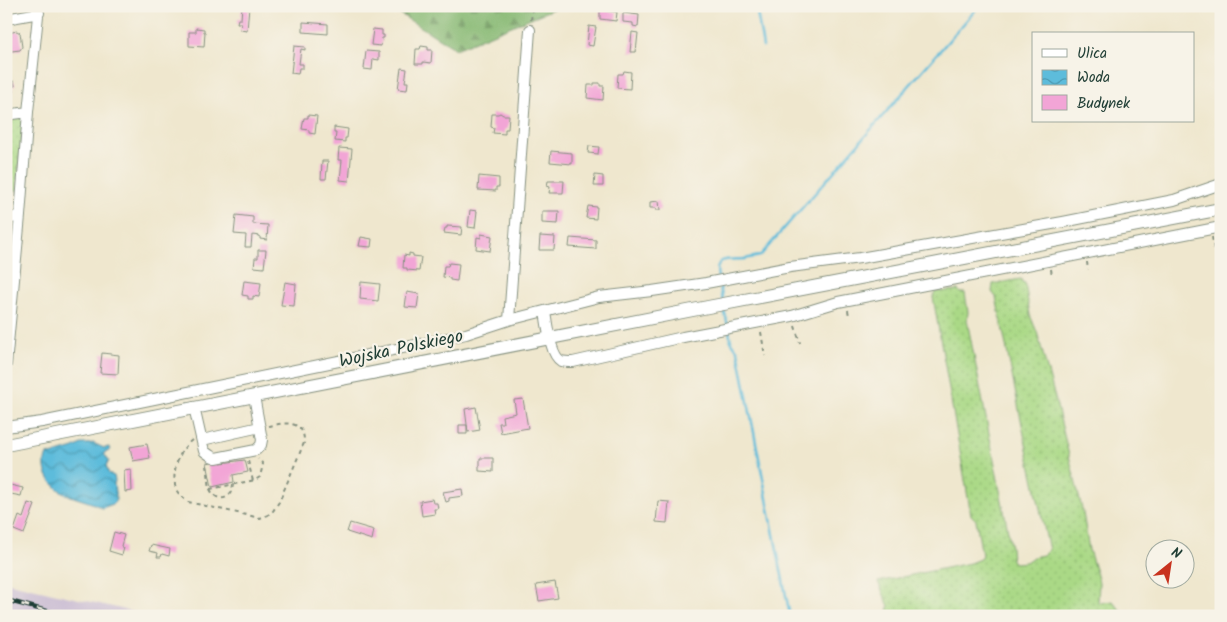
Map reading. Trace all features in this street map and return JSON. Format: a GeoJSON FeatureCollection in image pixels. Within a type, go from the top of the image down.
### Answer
{"type":"FeatureCollection","features":[{"type":"Feature","properties":{"kind":"main road","name":"Wojska Polskiego"},"geometry":{"type":"LineString","coordinates":[[6,445],[708,306],[1221,209]]}},
{"type":"Feature","properties":{"kind":"street"},"geometry":{"type":"LineString","coordinates":[[6,19],[39,10],[28,112],[6,366]]}},
{"type":"Feature","properties":{"kind":"street"},"geometry":{"type":"LineString","coordinates":[[509,320],[530,30]]}},
{"type":"Feature","properties":{"kind":"street"},"geometry":{"type":"LineString","coordinates":[[6,115],[28,112]]}},
{"type":"Feature","properties":{"kind":"street","name":"Wojska Polskiego"},"geometry":{"type":"LineString","coordinates":[[6,427],[42,422],[407,347],[466,334],[509,320],[599,297],[706,283],[790,267],[860,258],[1063,222],[1174,200],[1221,184]]}},
{"type":"Feature","properties":{"kind":"street"},"geometry":{"type":"LineString","coordinates":[[6,219],[20,216]]}},
{"type":"Feature","properties":{"kind":"street"},"geometry":{"type":"LineString","coordinates":[[545,311],[556,357],[562,362],[573,362],[683,337],[792,316],[838,302],[1221,227]]}},
{"type":"Feature","properties":{"kind":"street"},"geometry":{"type":"LineString","coordinates":[[194,408],[204,451],[210,456],[216,458],[247,452],[256,450],[261,445],[262,440],[254,396]]}},
{"type":"Feature","properties":{"kind":"street"},"geometry":{"type":"LineString","coordinates":[[201,438],[260,427]]}},
{"type":"Feature","properties":{"kind":"path"},"geometry":{"type":"LineString","coordinates":[[530,30],[533,6]]}},
{"type":"Feature","properties":{"kind":"path"},"geometry":{"type":"LineString","coordinates":[[792,316],[800,343]]}},
{"type":"Feature","properties":{"kind":"path"},"geometry":{"type":"LineString","coordinates":[[759,322],[765,356]]}},
{"type":"Feature","properties":{"kind":"path"},"geometry":{"type":"LineString","coordinates":[[201,438],[193,439],[188,443],[182,450],[176,464],[177,490],[182,498],[188,502],[260,518],[273,511],[279,502],[304,443],[305,436],[300,427],[291,423],[260,427]]}},
{"type":"Feature","properties":{"kind":"path"},"geometry":{"type":"LineString","coordinates":[[204,451],[210,489],[213,495],[223,499],[229,496],[233,491],[233,484]]}},
{"type":"Feature","properties":{"kind":"path"},"geometry":{"type":"LineString","coordinates":[[210,489],[253,481],[260,477],[263,464],[247,452]]}},
{"type":"Feature","properties":{"kind":"path"},"geometry":{"type":"LineString","coordinates":[[247,452],[253,481]]}},
{"type":"Feature","properties":{"kind":"shaded area"},"geometry":{"type":"Polygon","coordinates":[[[6,582],[151,616],[24,616],[6,611],[6,582]]]}},
{"type":"Feature","properties":{"kind":"green space"},"geometry":{"type":"Polygon","coordinates":[[[387,6],[560,6],[456,49],[387,6]]]}},
{"type":"Feature","properties":{"kind":"green space"},"geometry":{"type":"Polygon","coordinates":[[[18,116],[23,118],[17,191],[6,188],[6,118],[18,116]]]}},
{"type":"Feature","properties":{"kind":"green space"},"geometry":{"type":"Polygon","coordinates":[[[1021,279],[1025,283],[1030,315],[1037,332],[1054,394],[1083,513],[1089,550],[1099,582],[1098,603],[1113,601],[1121,611],[1120,616],[888,616],[889,606],[878,582],[970,563],[980,559],[982,556],[976,520],[971,515],[933,297],[935,292],[958,290],[961,293],[965,293],[968,312],[967,320],[1012,560],[1015,563],[1026,562],[1033,557],[1043,555],[1049,550],[996,297],[992,292],[993,284],[1021,279]]]}},
{"type":"Feature","properties":{"kind":"water"},"geometry":{"type":"Polygon","coordinates":[[[93,443],[104,448],[109,447],[110,451],[104,454],[109,461],[106,466],[109,474],[114,476],[115,481],[116,500],[113,504],[102,508],[61,491],[49,479],[45,469],[47,454],[51,455],[81,444],[93,443]]]}},
{"type":"Feature","properties":{"kind":"building"},"geometry":{"type":"Polygon","coordinates":[[[242,6],[249,6],[247,31],[240,30],[241,23],[237,23],[238,19],[241,19],[242,6]]]}},
{"type":"Feature","properties":{"kind":"building"},"geometry":{"type":"Polygon","coordinates":[[[600,10],[617,12],[616,21],[600,19],[600,10]]]}},
{"type":"Feature","properties":{"kind":"building"},"geometry":{"type":"Polygon","coordinates":[[[623,13],[639,15],[638,27],[633,26],[633,23],[623,22],[623,13]]]}},
{"type":"Feature","properties":{"kind":"building"},"geometry":{"type":"Polygon","coordinates":[[[303,22],[328,24],[328,34],[303,32],[303,22]]]}},
{"type":"Feature","properties":{"kind":"building"},"geometry":{"type":"Polygon","coordinates":[[[589,26],[596,27],[593,46],[587,45],[589,26]]]}},
{"type":"Feature","properties":{"kind":"building"},"geometry":{"type":"Polygon","coordinates":[[[196,28],[204,29],[204,47],[189,46],[189,32],[196,32],[196,28]]]}},
{"type":"Feature","properties":{"kind":"building"},"geometry":{"type":"Polygon","coordinates":[[[373,29],[382,30],[384,38],[382,38],[381,46],[371,45],[373,29]]]}},
{"type":"Feature","properties":{"kind":"building"},"geometry":{"type":"Polygon","coordinates":[[[17,31],[20,33],[22,47],[20,50],[12,51],[9,49],[6,35],[17,31]]]}},
{"type":"Feature","properties":{"kind":"building"},"geometry":{"type":"Polygon","coordinates":[[[632,32],[638,33],[636,52],[630,52],[632,32]]]}},
{"type":"Feature","properties":{"kind":"building"},"geometry":{"type":"Polygon","coordinates":[[[294,46],[305,47],[305,50],[301,49],[299,64],[303,64],[303,68],[299,68],[298,74],[291,73],[294,46]]]}},
{"type":"Feature","properties":{"kind":"building"},"geometry":{"type":"Polygon","coordinates":[[[421,46],[432,50],[431,63],[415,64],[416,49],[420,49],[421,46]]]}},
{"type":"Feature","properties":{"kind":"building"},"geometry":{"type":"Polygon","coordinates":[[[366,51],[379,52],[379,60],[373,59],[372,70],[364,69],[366,51]]]}},
{"type":"Feature","properties":{"kind":"building"},"geometry":{"type":"Polygon","coordinates":[[[401,68],[407,69],[405,82],[408,82],[407,90],[398,89],[401,68]]]}},
{"type":"Feature","properties":{"kind":"building"},"geometry":{"type":"Polygon","coordinates":[[[624,71],[631,72],[630,89],[617,88],[618,74],[623,74],[624,71]]]}},
{"type":"Feature","properties":{"kind":"building"},"geometry":{"type":"Polygon","coordinates":[[[9,73],[11,82],[14,81],[15,86],[12,86],[13,92],[6,94],[6,74],[9,73]]]}},
{"type":"Feature","properties":{"kind":"building"},"geometry":{"type":"Polygon","coordinates":[[[594,83],[600,83],[600,86],[604,86],[603,100],[587,98],[588,85],[594,85],[594,83]]]}},
{"type":"Feature","properties":{"kind":"building"},"geometry":{"type":"Polygon","coordinates":[[[492,114],[509,115],[508,129],[505,129],[505,134],[493,133],[494,128],[491,127],[492,114]]]}},
{"type":"Feature","properties":{"kind":"building"},"geometry":{"type":"Polygon","coordinates":[[[308,115],[317,116],[315,134],[309,133],[309,130],[302,129],[304,118],[308,118],[308,115]]]}},
{"type":"Feature","properties":{"kind":"building"},"geometry":{"type":"Polygon","coordinates":[[[334,127],[348,129],[345,142],[335,141],[336,133],[334,133],[334,127]]]}},
{"type":"Feature","properties":{"kind":"building"},"geometry":{"type":"Polygon","coordinates":[[[589,146],[599,147],[598,154],[588,153],[589,146]]]}},
{"type":"Feature","properties":{"kind":"building"},"geometry":{"type":"Polygon","coordinates":[[[339,148],[352,149],[349,181],[340,180],[342,160],[338,160],[339,148]]]}},
{"type":"Feature","properties":{"kind":"building"},"geometry":{"type":"Polygon","coordinates":[[[551,151],[572,153],[572,164],[550,162],[551,151]]]}},
{"type":"Feature","properties":{"kind":"building"},"geometry":{"type":"Polygon","coordinates":[[[322,161],[328,161],[326,179],[321,179],[322,161]]]}},
{"type":"Feature","properties":{"kind":"building"},"geometry":{"type":"Polygon","coordinates":[[[595,175],[603,176],[603,186],[594,186],[595,175]]]}},
{"type":"Feature","properties":{"kind":"building"},"geometry":{"type":"Polygon","coordinates":[[[479,176],[499,178],[499,187],[496,187],[496,191],[478,190],[479,176]]]}},
{"type":"Feature","properties":{"kind":"building"},"geometry":{"type":"Polygon","coordinates":[[[548,181],[564,181],[563,193],[549,193],[548,181]]]}},
{"type":"Feature","properties":{"kind":"building"},"geometry":{"type":"Polygon","coordinates":[[[659,201],[660,210],[650,208],[650,202],[659,201]]]}},
{"type":"Feature","properties":{"kind":"building"},"geometry":{"type":"Polygon","coordinates":[[[588,206],[597,207],[596,219],[586,218],[588,206]]]}},
{"type":"Feature","properties":{"kind":"building"},"geometry":{"type":"Polygon","coordinates":[[[470,210],[477,211],[475,228],[468,227],[470,210]]]}},
{"type":"Feature","properties":{"kind":"building"},"geometry":{"type":"Polygon","coordinates":[[[542,211],[559,211],[558,224],[542,223],[542,211]]]}},
{"type":"Feature","properties":{"kind":"building"},"geometry":{"type":"Polygon","coordinates":[[[236,215],[253,217],[253,224],[268,225],[267,240],[260,239],[260,236],[252,235],[251,247],[245,247],[246,235],[234,234],[236,215]]]}},
{"type":"Feature","properties":{"kind":"building"},"geometry":{"type":"Polygon","coordinates":[[[447,226],[462,227],[461,235],[444,233],[447,226]]]}},
{"type":"Feature","properties":{"kind":"building"},"geometry":{"type":"Polygon","coordinates":[[[481,234],[492,236],[490,251],[476,249],[477,237],[481,238],[481,234]]]}},
{"type":"Feature","properties":{"kind":"building"},"geometry":{"type":"Polygon","coordinates":[[[540,236],[555,237],[554,250],[539,250],[540,236]]]}},
{"type":"Feature","properties":{"kind":"building"},"geometry":{"type":"Polygon","coordinates":[[[361,237],[372,239],[371,247],[359,246],[361,237]]]}},
{"type":"Feature","properties":{"kind":"building"},"geometry":{"type":"Polygon","coordinates":[[[570,238],[596,240],[596,249],[569,247],[570,238]]]}},
{"type":"Feature","properties":{"kind":"building"},"geometry":{"type":"Polygon","coordinates":[[[258,250],[266,250],[264,268],[254,267],[255,258],[258,258],[258,250]]]}},
{"type":"Feature","properties":{"kind":"building"},"geometry":{"type":"Polygon","coordinates":[[[409,253],[413,254],[413,256],[421,257],[419,271],[403,268],[404,255],[409,256],[409,253]]]}},
{"type":"Feature","properties":{"kind":"building"},"geometry":{"type":"Polygon","coordinates":[[[449,263],[459,264],[457,281],[443,277],[444,266],[448,266],[449,263]]]}},
{"type":"Feature","properties":{"kind":"building"},"geometry":{"type":"Polygon","coordinates":[[[244,281],[261,283],[259,297],[253,296],[253,299],[248,299],[248,296],[242,295],[244,281]]]}},
{"type":"Feature","properties":{"kind":"building"},"geometry":{"type":"Polygon","coordinates":[[[285,282],[296,284],[294,306],[281,305],[285,282]]]}},
{"type":"Feature","properties":{"kind":"building"},"geometry":{"type":"Polygon","coordinates":[[[361,282],[380,284],[378,301],[360,299],[361,282]]]}},
{"type":"Feature","properties":{"kind":"building"},"geometry":{"type":"Polygon","coordinates":[[[407,292],[419,294],[417,308],[405,307],[407,292]]]}},
{"type":"Feature","properties":{"kind":"building"},"geometry":{"type":"Polygon","coordinates":[[[102,353],[119,355],[118,374],[100,373],[102,353]]]}},
{"type":"Feature","properties":{"kind":"building"},"geometry":{"type":"Polygon","coordinates":[[[523,399],[528,428],[501,433],[499,423],[503,423],[502,416],[516,413],[514,400],[523,399]]]}},
{"type":"Feature","properties":{"kind":"building"},"geometry":{"type":"Polygon","coordinates":[[[476,407],[480,430],[468,432],[465,409],[476,407]]]}},
{"type":"Feature","properties":{"kind":"building"},"geometry":{"type":"Polygon","coordinates":[[[459,425],[467,425],[467,434],[459,434],[459,425]]]}},
{"type":"Feature","properties":{"kind":"building"},"geometry":{"type":"Polygon","coordinates":[[[147,444],[150,458],[133,461],[130,447],[147,444]]]}},
{"type":"Feature","properties":{"kind":"building"},"geometry":{"type":"Polygon","coordinates":[[[480,458],[493,458],[493,472],[479,471],[480,458]]]}},
{"type":"Feature","properties":{"kind":"building"},"geometry":{"type":"Polygon","coordinates":[[[221,460],[221,463],[245,460],[248,472],[233,475],[234,482],[212,487],[207,463],[221,460]]]}},
{"type":"Feature","properties":{"kind":"building"},"geometry":{"type":"Polygon","coordinates":[[[131,469],[132,491],[125,492],[124,470],[131,469]]]}},
{"type":"Feature","properties":{"kind":"building"},"geometry":{"type":"Polygon","coordinates":[[[6,484],[23,488],[21,496],[6,493],[6,484]]]}},
{"type":"Feature","properties":{"kind":"building"},"geometry":{"type":"Polygon","coordinates":[[[462,489],[463,496],[449,498],[449,501],[446,502],[443,492],[462,489]]]}},
{"type":"Feature","properties":{"kind":"building"},"geometry":{"type":"Polygon","coordinates":[[[432,499],[433,503],[437,503],[438,509],[434,509],[435,514],[422,516],[420,501],[432,499]]]}},
{"type":"Feature","properties":{"kind":"building"},"geometry":{"type":"Polygon","coordinates":[[[658,501],[669,502],[667,523],[656,522],[658,501]]]}},
{"type":"Feature","properties":{"kind":"building"},"geometry":{"type":"Polygon","coordinates":[[[28,503],[35,505],[24,534],[14,530],[19,516],[23,518],[28,503]]]}},
{"type":"Feature","properties":{"kind":"building"},"geometry":{"type":"Polygon","coordinates":[[[350,523],[374,530],[372,540],[347,532],[350,523]]]}},
{"type":"Feature","properties":{"kind":"building"},"geometry":{"type":"Polygon","coordinates":[[[114,532],[124,535],[121,546],[124,548],[122,555],[109,551],[114,532]]]}},
{"type":"Feature","properties":{"kind":"building"},"geometry":{"type":"Polygon","coordinates":[[[151,545],[170,549],[169,556],[162,554],[161,557],[157,557],[158,553],[149,551],[151,545]]]}},
{"type":"Feature","properties":{"kind":"building"},"geometry":{"type":"Polygon","coordinates":[[[555,582],[558,598],[539,601],[536,585],[555,582]]]}},
{"type":"Feature","properties":{"kind":"waterway"},"geometry":{"type":"LineString","coordinates":[[756,6],[763,47]]}},
{"type":"Feature","properties":{"kind":"waterway"},"geometry":{"type":"LineString","coordinates":[[718,277],[718,265],[724,260],[760,256],[979,6]]}},
{"type":"Feature","properties":{"kind":"waterway"},"geometry":{"type":"LineString","coordinates":[[719,282],[723,301]]}},
{"type":"Feature","properties":{"kind":"waterway"},"geometry":{"type":"LineString","coordinates":[[724,309],[728,326]]}},
{"type":"Feature","properties":{"kind":"waterway"},"geometry":{"type":"LineString","coordinates":[[729,331],[731,341],[738,351],[790,616]]}},
{"type":"Feature","properties":{"kind":"railway"},"geometry":{"type":"LineString","coordinates":[[6,600],[65,616]]}}]}
